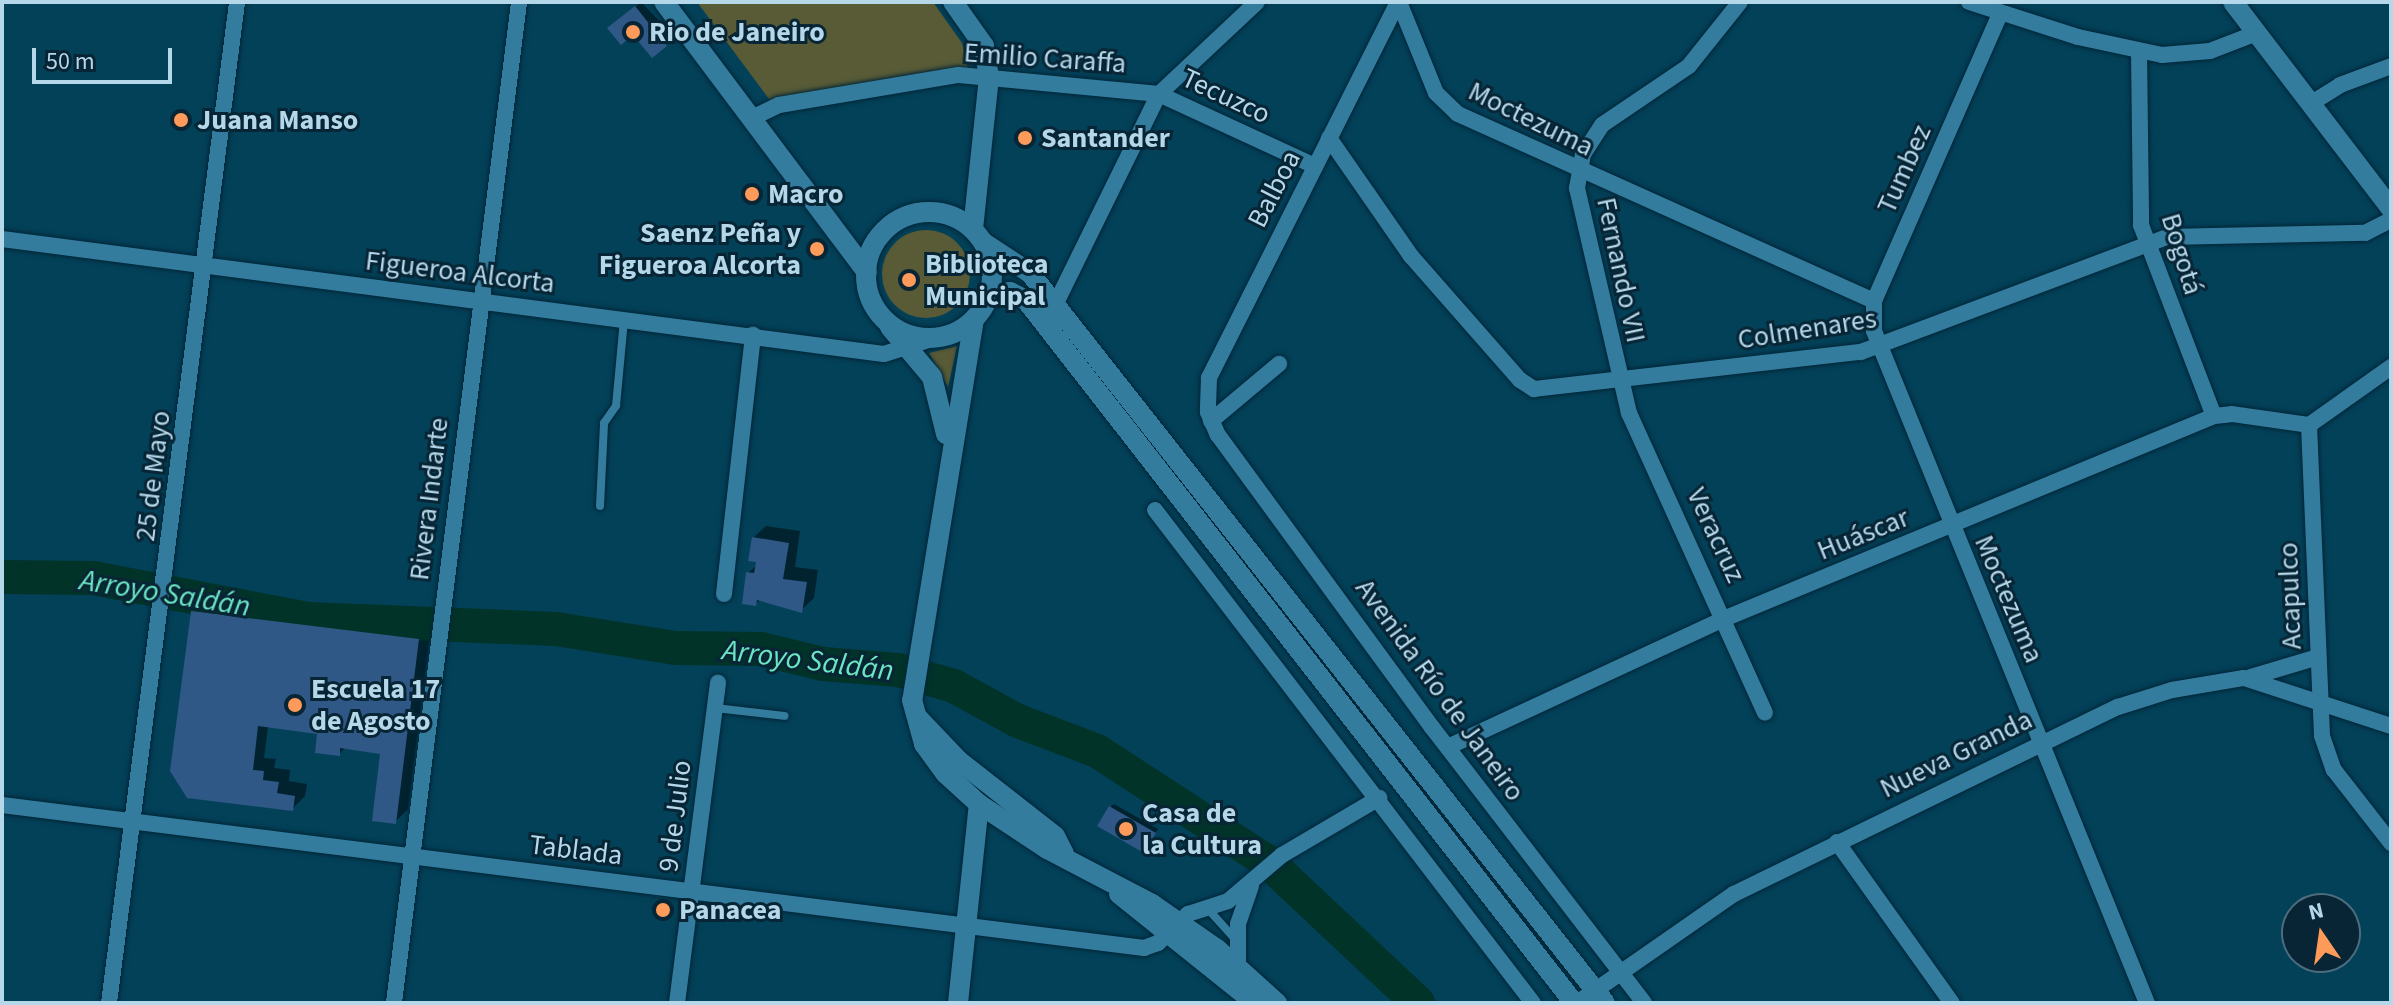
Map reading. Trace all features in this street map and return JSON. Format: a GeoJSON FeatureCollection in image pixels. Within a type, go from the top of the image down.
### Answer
{"type":"FeatureCollection","features":[{"type":"Feature","properties":{"kind":"main road"},"geometry":{"type":"LineString","coordinates":[[664,2],[867,272]]}},
{"type":"Feature","properties":{"kind":"main road"},"geometry":{"type":"LineString","coordinates":[[953,2],[984,46],[989,77],[978,236],[991,259],[989,295],[974,319],[948,453],[913,708],[930,757],[979,804],[1047,849],[1064,854],[1112,884],[1126,903],[1237,965],[1277,1003]]}},
{"type":"Feature","properties":{"kind":"main road"},"geometry":{"type":"LineString","coordinates":[[2233,2],[2391,209]]}},
{"type":"Feature","properties":{"kind":"main road"},"geometry":{"type":"LineString","coordinates":[[948,453],[939,395],[910,349],[890,327],[869,291],[867,272],[882,234],[907,217],[947,214],[1030,273],[1600,997]]}},
{"type":"Feature","properties":{"kind":"main road"},"geometry":{"type":"LineString","coordinates":[[989,295],[1010,292],[1026,300],[1576,1003]]}},
{"type":"Feature","properties":{"kind":"main road"},"geometry":{"type":"LineString","coordinates":[[890,327],[912,337],[938,337],[974,319]]}},
{"type":"Feature","properties":{"kind":"main road"},"geometry":{"type":"LineString","coordinates":[[913,708],[958,760],[1055,836],[1064,854]]}},
{"type":"Feature","properties":{"kind":"main road"},"geometry":{"type":"LineString","coordinates":[[958,1003],[969,926],[979,804]]}},
{"type":"Feature","properties":{"kind":"main road"},"geometry":{"type":"LineString","coordinates":[[1172,927],[1245,1000]]}},
{"type":"Feature","properties":{"kind":"main road"},"geometry":{"type":"LineString","coordinates":[[1207,965],[1237,965]]}},
{"type":"Feature","properties":{"kind":"street","name":"25 de Mayo"},"geometry":{"type":"LineString","coordinates":[[109,1003],[207,266],[237,2]]}},
{"type":"Feature","properties":{"kind":"street","name":"Rivera Indarte"},"geometry":{"type":"LineString","coordinates":[[394,1003],[519,2]]}},
{"type":"Feature","properties":{"kind":"street","name":"Emilio Caraffa"},"geometry":{"type":"LineString","coordinates":[[750,119],[779,105],[959,75],[1159,94],[1257,2]]}},
{"type":"Feature","properties":{"kind":"street","name":"Balboa"},"geometry":{"type":"LineString","coordinates":[[1206,401],[1209,378],[1399,2]]}},
{"type":"Feature","properties":{"kind":"street","name":"Moctezuma"},"geometry":{"type":"LineString","coordinates":[[1399,2],[1447,107],[1578,171],[1874,301]]}},
{"type":"Feature","properties":{"kind":"street","name":"Fernando VII"},"geometry":{"type":"LineString","coordinates":[[1618,380],[1578,200],[1578,171],[1602,125],[1689,66],[1740,2]]}},
{"type":"Feature","properties":{"kind":"street"},"geometry":{"type":"LineString","coordinates":[[1969,2],[2000,14],[2139,51],[2210,51],[2257,33]]}},
{"type":"Feature","properties":{"kind":"street","name":"Tumbez"},"geometry":{"type":"LineString","coordinates":[[1878,347],[1874,301],[2000,14]]}},
{"type":"Feature","properties":{"kind":"street","name":"Bogotá"},"geometry":{"type":"LineString","coordinates":[[2139,51],[2145,242],[2214,416]]}},
{"type":"Feature","properties":{"kind":"street"},"geometry":{"type":"LineString","coordinates":[[2310,104],[2340,85],[2391,66]]}},
{"type":"Feature","properties":{"kind":"street","name":"Tecuzco"},"geometry":{"type":"LineString","coordinates":[[1159,94],[1315,166]]}},
{"type":"Feature","properties":{"kind":"street"},"geometry":{"type":"LineString","coordinates":[[1054,307],[1159,94]]}},
{"type":"Feature","properties":{"kind":"street","name":"Colmenares"},"geometry":{"type":"LineString","coordinates":[[1329,138],[1411,256],[1525,384],[1546,389],[1878,347],[2145,242],[2187,234],[2365,233],[2391,220]]}},
{"type":"Feature","properties":{"kind":"street","name":"Figueroa Alcorta"},"geometry":{"type":"LineString","coordinates":[[2,239],[884,354],[910,349],[938,337]]}},
{"type":"Feature","properties":{"kind":"street"},"geometry":{"type":"LineString","coordinates":[[724,594],[753,335]]}},
{"type":"Feature","properties":{"kind":"street","name":"Moctezuma"},"geometry":{"type":"LineString","coordinates":[[1878,347],[2147,1003]]}},
{"type":"Feature","properties":{"kind":"street"},"geometry":{"type":"LineString","coordinates":[[1211,421],[1279,364]]}},
{"type":"Feature","properties":{"kind":"street"},"geometry":{"type":"LineString","coordinates":[[2309,425],[2391,367]]}},
{"type":"Feature","properties":{"kind":"street","name":"Veracruz"},"geometry":{"type":"LineString","coordinates":[[1618,380],[1629,413],[1726,618],[1765,713]]}},
{"type":"Feature","properties":{"kind":"street","name":"Avenida Río de Janeiro"},"geometry":{"type":"LineString","coordinates":[[1206,401],[1211,421],[1448,747],[1644,1003]]}},
{"type":"Feature","properties":{"kind":"street","name":"Huáscar"},"geometry":{"type":"LineString","coordinates":[[1448,747],[1726,618],[2214,416],[2309,425]]}},
{"type":"Feature","properties":{"kind":"street","name":"Acapulco"},"geometry":{"type":"LineString","coordinates":[[2309,425],[2322,736],[2334,770],[2391,843]]}},
{"type":"Feature","properties":{"kind":"street"},"geometry":{"type":"LineString","coordinates":[[1155,510],[1379,798],[1533,1003]]}},
{"type":"Feature","properties":{"kind":"street"},"geometry":{"type":"LineString","coordinates":[[2244,678],[2318,657]]}},
{"type":"Feature","properties":{"kind":"street","name":"Nueva Granda"},"geometry":{"type":"LineString","coordinates":[[1576,1003],[1600,997],[1623,974],[1734,894],[2040,741],[2172,690],[2244,678],[2391,726]]}},
{"type":"Feature","properties":{"kind":"street","name":"9 de Julio"},"geometry":{"type":"LineString","coordinates":[[677,1003],[718,683]]}},
{"type":"Feature","properties":{"kind":"street"},"geometry":{"type":"LineString","coordinates":[[1172,927],[1252,884],[1282,855],[1379,798]]}},
{"type":"Feature","properties":{"kind":"street","name":"Tablada"},"geometry":{"type":"LineString","coordinates":[[2,805],[1144,948],[1172,927]]}},
{"type":"Feature","properties":{"kind":"street"},"geometry":{"type":"LineString","coordinates":[[1837,842],[1952,1003]]}},
{"type":"Feature","properties":{"kind":"street"},"geometry":{"type":"LineString","coordinates":[[1245,1000],[1237,965],[1237,944],[1241,906],[1252,884]]}},
{"type":"Feature","properties":{"kind":"lane"},"geometry":{"type":"LineString","coordinates":[[600,506],[602,435],[616,406],[624,319]]}},
{"type":"Feature","properties":{"kind":"lane"},"geometry":{"type":"LineString","coordinates":[[715,708],[785,716]]}},
{"type":"Feature","properties":{"kind":"lane"},"geometry":{"type":"LineString","coordinates":[[1206,908],[1237,944]]}},
{"type":"Feature","properties":{"kind":"green space"},"geometry":{"type":"Polygon","coordinates":[[[697,2],[933,2],[962,43],[968,69],[772,103],[697,2]]]}},
{"type":"Feature","properties":{"kind":"green space"},"geometry":{"type":"Polygon","coordinates":[[[926,230],[951,237],[963,249],[970,274],[963,299],[951,311],[926,318],[901,311],[889,299],[882,274],[889,249],[901,237],[926,230]]]}},
{"type":"Feature","properties":{"kind":"green space"},"geometry":{"type":"Polygon","coordinates":[[[957,346],[948,387],[929,353],[957,346]]]}},
{"type":"Feature","properties":{"kind":"building","name":"Rio de Janeiro"},"geometry":{"type":"Polygon","coordinates":[[[635,6],[667,46],[652,58],[633,35],[621,45],[607,28],[635,6]]]}},
{"type":"Feature","properties":{"kind":"building"},"geometry":{"type":"Polygon","coordinates":[[[752,537],[789,543],[783,579],[807,582],[802,613],[757,600],[756,606],[742,604],[746,572],[754,573],[756,562],[748,561],[752,537]]]}},
{"type":"Feature","properties":{"kind":"building","name":"Escuela 17 de Agosto"},"geometry":{"type":"Polygon","coordinates":[[[191,611],[419,639],[396,824],[372,821],[380,754],[340,748],[340,756],[315,753],[317,734],[258,726],[253,770],[264,771],[263,780],[279,782],[277,793],[295,796],[293,811],[187,798],[170,771],[191,611]]]}},
{"type":"Feature","properties":{"kind":"building","name":"Casa de la Cultura"},"geometry":{"type":"Polygon","coordinates":[[[1109,806],[1156,833],[1144,853],[1097,826],[1109,806]]]}},
{"type":"Feature","properties":{"kind":"waterway","name":"Arroyo Saldán"},"geometry":{"type":"LineString","coordinates":[[2,577],[93,578],[308,619],[556,629],[676,648],[761,649],[823,664],[898,670],[954,686],[1018,721],[1097,751],[1268,862],[1418,1003]]}},
{"type":"Feature","properties":{"kind":"place","name":"Rio de Janeiro"},"geometry":{"type":"Point","coordinates":[633,32]}},
{"type":"Feature","properties":{"kind":"place","name":"Juana Manso"},"geometry":{"type":"Point","coordinates":[181,120]}},
{"type":"Feature","properties":{"kind":"place","name":"Santander"},"geometry":{"type":"Point","coordinates":[1025,138]}},
{"type":"Feature","properties":{"kind":"place","name":"Macro"},"geometry":{"type":"Point","coordinates":[752,194]}},
{"type":"Feature","properties":{"kind":"place","name":"Saenz Peña y Figueroa Alcorta"},"geometry":{"type":"Point","coordinates":[817,249]}},
{"type":"Feature","properties":{"kind":"place","name":"Biblioteca Municipal"},"geometry":{"type":"Point","coordinates":[909,280]}},
{"type":"Feature","properties":{"kind":"place","name":"Escuela 17 de Agosto"},"geometry":{"type":"Point","coordinates":[295,705]}},
{"type":"Feature","properties":{"kind":"place","name":"Casa de la Cultura"},"geometry":{"type":"Point","coordinates":[1126,829]}},
{"type":"Feature","properties":{"kind":"place","name":"Panacea"},"geometry":{"type":"Point","coordinates":[663,910]}}]}
